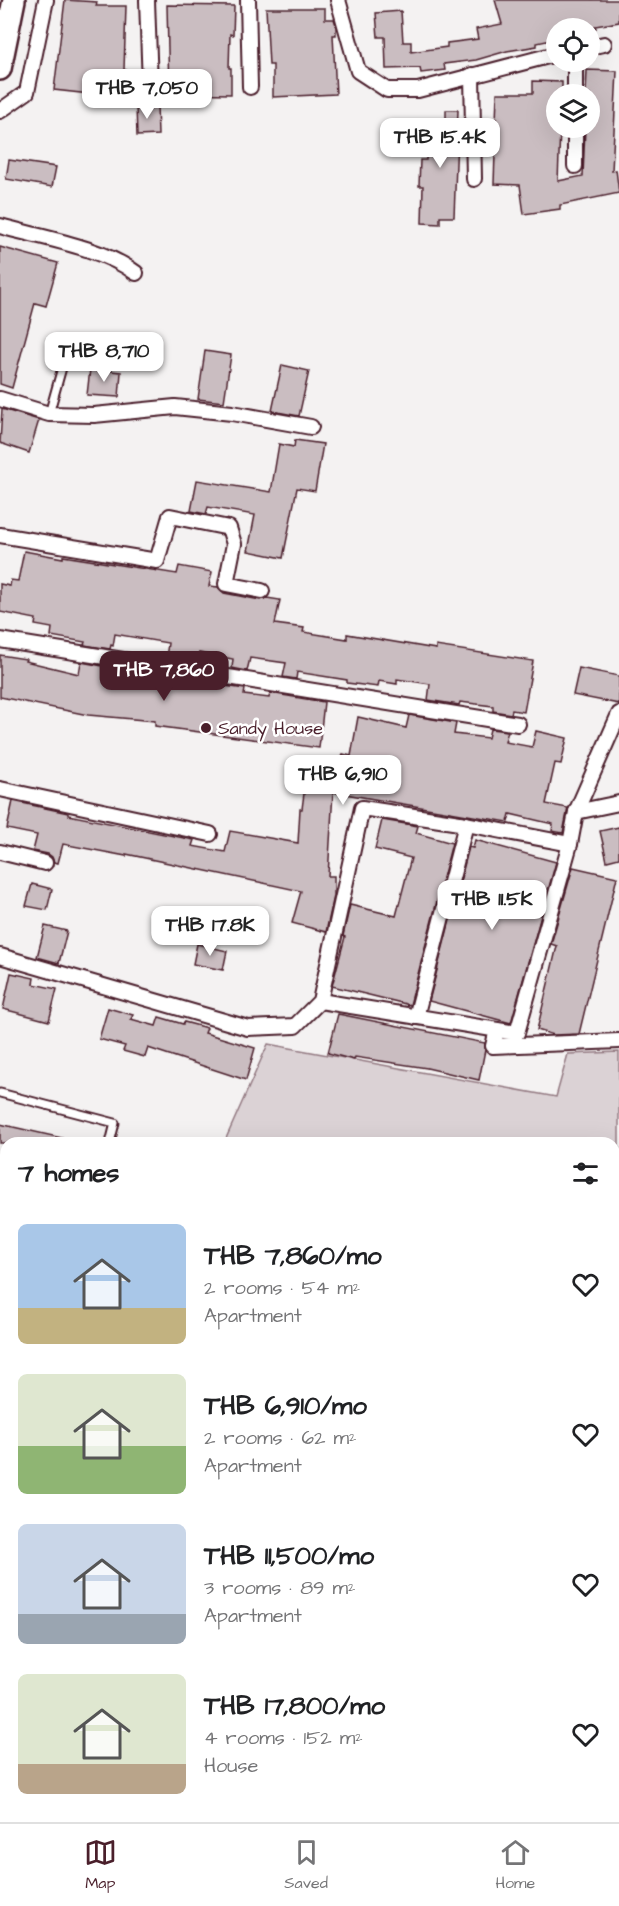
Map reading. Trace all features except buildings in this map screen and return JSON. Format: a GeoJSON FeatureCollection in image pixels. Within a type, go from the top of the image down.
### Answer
{"type":"FeatureCollection","features":[{"type":"Feature","properties":{"kind":"main road"},"geometry":{"type":"LineString","coordinates":[[0,69],[14,0]]}},
{"type":"Feature","properties":{"kind":"street"},"geometry":{"type":"LineString","coordinates":[[0,111],[27,92],[46,0]]}},
{"type":"Feature","properties":{"kind":"street"},"geometry":{"type":"LineString","coordinates":[[147,0],[150,86]]}},
{"type":"Feature","properties":{"kind":"street"},"geometry":{"type":"LineString","coordinates":[[248,0],[250,87]]}},
{"type":"Feature","properties":{"kind":"street"},"geometry":{"type":"LineString","coordinates":[[338,0],[358,71],[387,90],[418,90],[546,56]]}},
{"type":"Feature","properties":{"kind":"street"},"geometry":{"type":"LineString","coordinates":[[600,45],[604,44]]}},
{"type":"Feature","properties":{"kind":"street"},"geometry":{"type":"LineString","coordinates":[[472,75],[474,179]]}},
{"type":"Feature","properties":{"kind":"street"},"geometry":{"type":"LineString","coordinates":[[575,138],[575,166]]}},
{"type":"Feature","properties":{"kind":"street"},"geometry":{"type":"LineString","coordinates":[[0,226],[103,254],[120,261],[136,273]]}},
{"type":"Feature","properties":{"kind":"street"},"geometry":{"type":"LineString","coordinates":[[0,399],[49,414],[94,415],[175,407],[232,413],[311,427]]}},
{"type":"Feature","properties":{"kind":"street"},"geometry":{"type":"LineString","coordinates":[[0,536],[157,561],[170,516],[229,528],[234,544],[226,584],[262,591]]}},
{"type":"Feature","properties":{"kind":"street"},"geometry":{"type":"LineString","coordinates":[[0,640],[518,724]]}},
{"type":"Feature","properties":{"kind":"street"},"geometry":{"type":"LineString","coordinates":[[320,1002],[517,1033],[570,844],[576,812],[619,714]]}},
{"type":"Feature","properties":{"kind":"street"},"geometry":{"type":"LineString","coordinates":[[0,789],[210,834]]}},
{"type":"Feature","properties":{"kind":"street"},"geometry":{"type":"LineString","coordinates":[[576,812],[619,803]]}},
{"type":"Feature","properties":{"kind":"street"},"geometry":{"type":"LineString","coordinates":[[0,956],[248,1028],[295,1026],[320,1002],[362,808],[466,824],[570,844]]}},
{"type":"Feature","properties":{"kind":"street"},"geometry":{"type":"LineString","coordinates":[[416,1017],[466,824]]}},
{"type":"Feature","properties":{"kind":"street"},"geometry":{"type":"LineString","coordinates":[[0,852],[45,863]]}},
{"type":"Feature","properties":{"kind":"street"},"geometry":{"type":"LineString","coordinates":[[497,1030],[493,1046],[619,1041]]}},
{"type":"Feature","properties":{"kind":"lane"},"geometry":{"type":"LineString","coordinates":[[49,414],[63,364]]}},
{"type":"Feature","properties":{"kind":"lane"},"geometry":{"type":"LineString","coordinates":[[0,1093],[115,1123],[112,1137]]}},
{"type":"Feature","properties":{"kind":"shaded area"},"geometry":{"type":"Polygon","coordinates":[[[268,1044],[556,1097],[568,1054],[619,1052],[619,1137],[227,1137],[268,1044]]]}},
{"type":"Feature","properties":{"kind":"place","name":"Sandy House"},"geometry":{"type":"Point","coordinates":[206,728]}}]}
